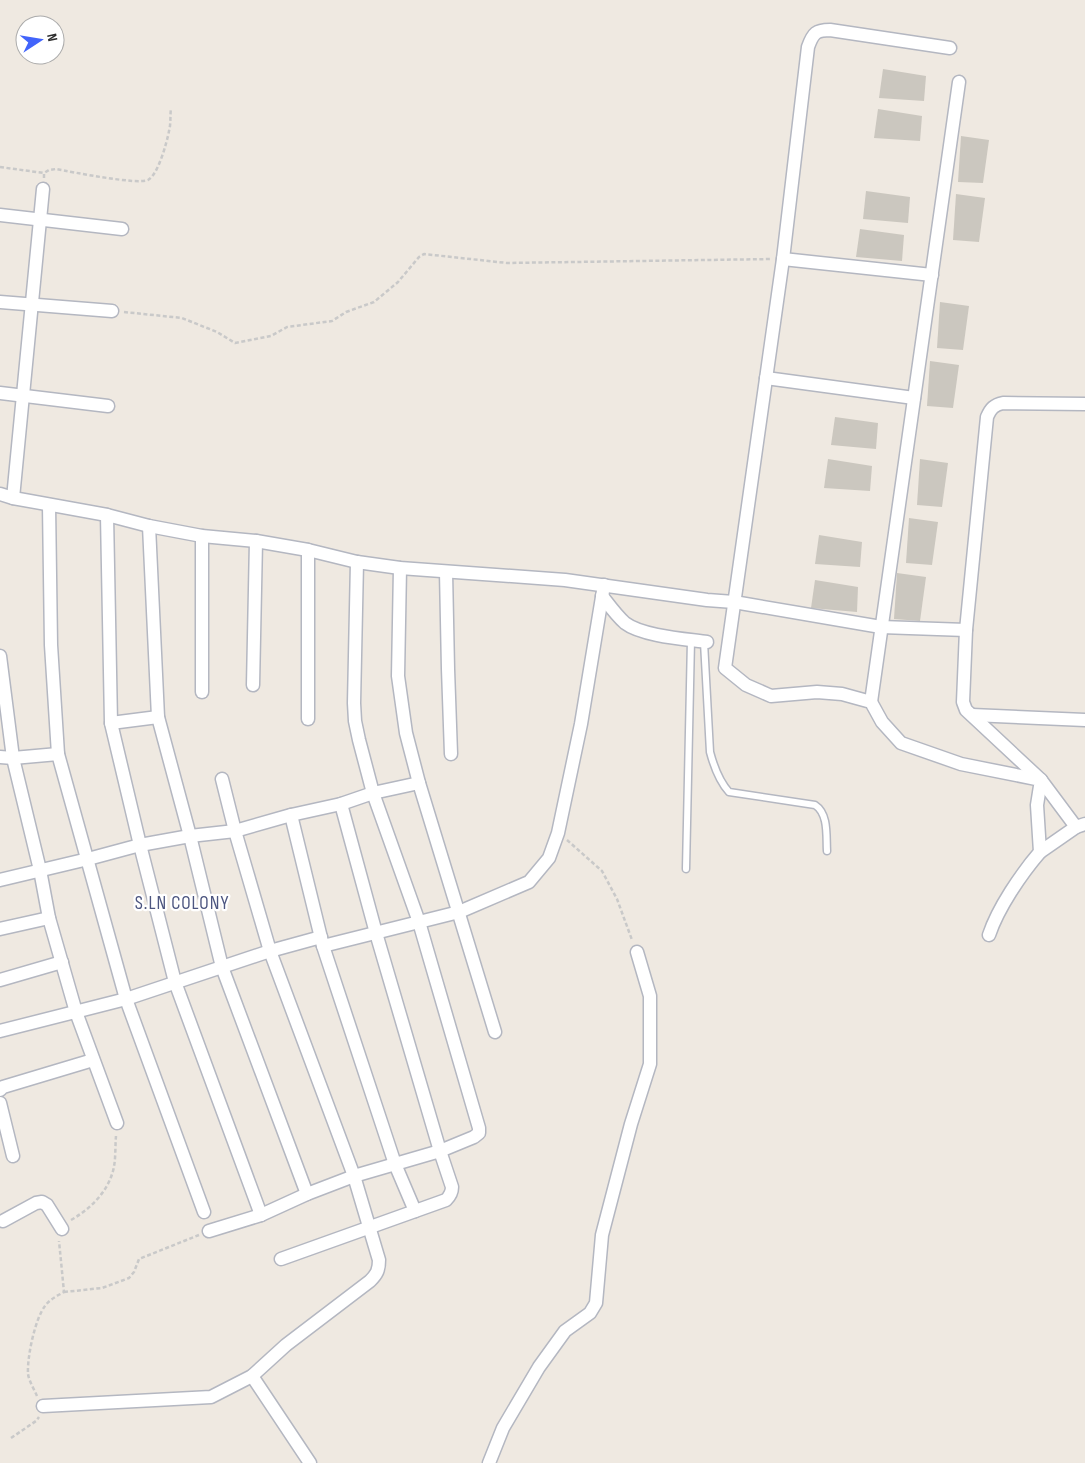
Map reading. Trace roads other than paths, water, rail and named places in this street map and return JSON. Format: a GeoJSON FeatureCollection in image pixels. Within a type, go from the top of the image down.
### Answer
{"type":"FeatureCollection","features":[{"type":"Feature","properties":{"kind":"street"},"geometry":{"type":"LineString","coordinates":[[871,702],[842,694],[771,696],[746,685],[725,668],[783,259],[808,47],[811,38],[820,30],[830,30],[950,48]]}},
{"type":"Feature","properties":{"kind":"street"},"geometry":{"type":"LineString","coordinates":[[959,82],[871,702],[882,722],[901,743],[961,764],[1041,780]]}},
{"type":"Feature","properties":{"kind":"street"},"geometry":{"type":"LineString","coordinates":[[13,498],[43,189]]}},
{"type":"Feature","properties":{"kind":"street"},"geometry":{"type":"LineString","coordinates":[[0,215],[122,229]]}},
{"type":"Feature","properties":{"kind":"street"},"geometry":{"type":"LineString","coordinates":[[783,259],[932,275]]}},
{"type":"Feature","properties":{"kind":"street"},"geometry":{"type":"LineString","coordinates":[[0,302],[112,311]]}},
{"type":"Feature","properties":{"kind":"street"},"geometry":{"type":"LineString","coordinates":[[766,378],[914,398]]}},
{"type":"Feature","properties":{"kind":"street"},"geometry":{"type":"LineString","coordinates":[[0,392],[108,406]]}},
{"type":"Feature","properties":{"kind":"street"},"geometry":{"type":"LineString","coordinates":[[989,935],[993,923],[1026,869],[1040,852],[1080,826],[1041,780],[966,710],[963,702],[966,630],[987,416],[995,405],[1003,404],[1085,404]]}},
{"type":"Feature","properties":{"kind":"street"},"geometry":{"type":"LineString","coordinates":[[0,494],[107,515],[149,526],[202,536],[256,541],[308,550],[357,562],[446,572],[565,580],[603,591],[734,602],[882,626],[966,630]]}},
{"type":"Feature","properties":{"kind":"street"},"geometry":{"type":"LineString","coordinates":[[49,504],[51,645],[58,754],[126,999],[204,1212]]}},
{"type":"Feature","properties":{"kind":"street"},"geometry":{"type":"LineString","coordinates":[[107,515],[111,723],[175,982],[261,1215]]}},
{"type":"Feature","properties":{"kind":"street"},"geometry":{"type":"LineString","coordinates":[[149,526],[158,717],[222,967],[307,1194]]}},
{"type":"Feature","properties":{"kind":"street"},"geometry":{"type":"LineString","coordinates":[[202,536],[202,692]]}},
{"type":"Feature","properties":{"kind":"street"},"geometry":{"type":"LineString","coordinates":[[253,685],[256,541]]}},
{"type":"Feature","properties":{"kind":"street"},"geometry":{"type":"LineString","coordinates":[[308,550],[308,719]]}},
{"type":"Feature","properties":{"kind":"street"},"geometry":{"type":"LineString","coordinates":[[209,1232],[261,1215],[307,1194],[354,1176],[440,1151],[477,1135],[479,1132],[419,922],[373,793],[355,721],[357,562]]}},
{"type":"Feature","properties":{"kind":"street"},"geometry":{"type":"LineString","coordinates":[[400,568],[398,676],[406,733],[419,783],[495,1032]]}},
{"type":"Feature","properties":{"kind":"street"},"geometry":{"type":"LineString","coordinates":[[446,572],[451,754]]}},
{"type":"Feature","properties":{"kind":"street"},"geometry":{"type":"LineString","coordinates":[[603,591],[616,614],[638,630],[706,642]]}},
{"type":"Feature","properties":{"kind":"street"},"geometry":{"type":"LineString","coordinates":[[0,1031],[126,999],[270,951],[376,933],[459,912],[529,882],[549,858],[558,833],[581,724],[603,591]]}},
{"type":"Feature","properties":{"kind":"street"},"geometry":{"type":"LineString","coordinates":[[0,656],[13,758],[40,870],[49,918],[76,1012],[117,1123]]}},
{"type":"Feature","properties":{"kind":"street"},"geometry":{"type":"LineString","coordinates":[[972,716],[1085,720]]}},
{"type":"Feature","properties":{"kind":"street"},"geometry":{"type":"LineString","coordinates":[[111,723],[158,717]]}},
{"type":"Feature","properties":{"kind":"street"},"geometry":{"type":"LineString","coordinates":[[0,757],[13,758],[58,754]]}},
{"type":"Feature","properties":{"kind":"street"},"geometry":{"type":"LineString","coordinates":[[42,1406],[211,1398],[252,1376],[286,1345],[370,1281],[377,1275],[380,1269],[370,1227],[354,1176],[270,951],[222,779]]}},
{"type":"Feature","properties":{"kind":"street"},"geometry":{"type":"LineString","coordinates":[[1040,852],[1037,805],[1041,780]]}},
{"type":"Feature","properties":{"kind":"street"},"geometry":{"type":"LineString","coordinates":[[0,880],[88,859],[140,844],[235,831],[291,815],[341,804],[373,793],[419,783]]}},
{"type":"Feature","properties":{"kind":"street"},"geometry":{"type":"LineString","coordinates":[[281,1258],[446,1200],[451,1194],[452,1187],[376,933],[341,804]]}},
{"type":"Feature","properties":{"kind":"street"},"geometry":{"type":"LineString","coordinates":[[291,815],[322,942],[395,1164],[414,1211]]}},
{"type":"Feature","properties":{"kind":"street"},"geometry":{"type":"LineString","coordinates":[[0,929],[49,918]]}},
{"type":"Feature","properties":{"kind":"street"},"geometry":{"type":"LineString","coordinates":[[489,1463],[503,1428],[539,1367],[565,1331],[590,1313],[596,1303],[602,1234],[631,1124],[650,1064],[650,996],[637,952]]}},
{"type":"Feature","properties":{"kind":"street"},"geometry":{"type":"LineString","coordinates":[[0,980],[62,962]]}},
{"type":"Feature","properties":{"kind":"street"},"geometry":{"type":"LineString","coordinates":[[0,1090],[3,1087],[93,1060]]}},
{"type":"Feature","properties":{"kind":"street"},"geometry":{"type":"LineString","coordinates":[[0,1102],[13,1156]]}},
{"type":"Feature","properties":{"kind":"street"},"geometry":{"type":"LineString","coordinates":[[3,1221],[36,1203],[42,1202],[47,1205],[62,1228]]}},
{"type":"Feature","properties":{"kind":"street"},"geometry":{"type":"LineString","coordinates":[[252,1376],[310,1463]]}},
{"type":"Feature","properties":{"kind":"lane"},"geometry":{"type":"LineString","coordinates":[[686,869],[690,640]]}},
{"type":"Feature","properties":{"kind":"lane"},"geometry":{"type":"LineString","coordinates":[[706,642],[710,752],[722,785],[729,792],[815,805],[820,808],[824,814],[827,851]]}},
{"type":"Feature","properties":{"kind":"district","name":"S.LN COLONY"},"geometry":{"type":"Point","coordinates":[182,903]}}]}
